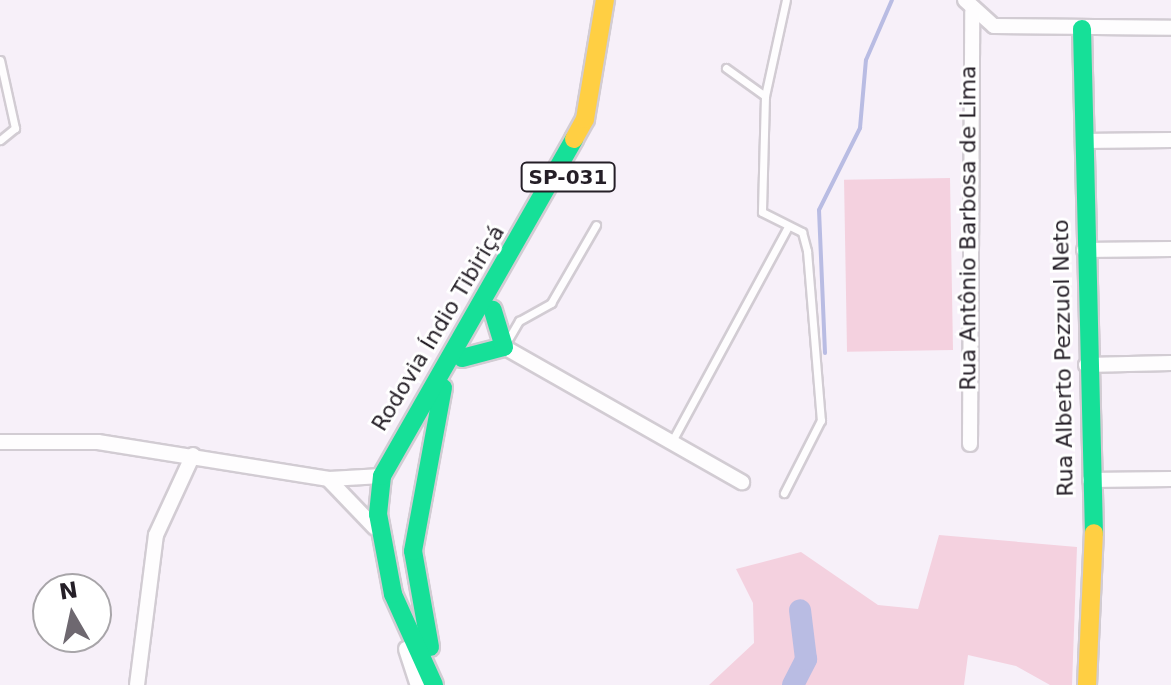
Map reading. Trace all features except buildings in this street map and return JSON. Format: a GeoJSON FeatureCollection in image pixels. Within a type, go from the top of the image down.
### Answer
{"type":"FeatureCollection","features":[{"type":"Feature","properties":{"kind":"main road","name":"Rodovia Índio Tibiriçá"},"geometry":{"type":"LineString","coordinates":[[434,685],[404,625],[381,538],[382,476],[585,119],[605,0]]}},
{"type":"Feature","properties":{"kind":"main road","name":"Rodovia Índio Tibiriçá"},"geometry":{"type":"LineString","coordinates":[[447,685],[413,583],[434,409],[493,310],[600,111],[617,0]]}},
{"type":"Feature","properties":{"kind":"main road","name":"Rua Alberto Pezzuol Neto"},"geometry":{"type":"LineString","coordinates":[[1082,29],[1086,365],[1095,589],[1087,685]]}},
{"type":"Feature","properties":{"kind":"main road"},"geometry":{"type":"LineString","coordinates":[[462,358],[504,347],[493,310]]}},
{"type":"Feature","properties":{"kind":"main road"},"geometry":{"type":"LineString","coordinates":[[382,476],[405,486],[419,518]]}},
{"type":"Feature","properties":{"kind":"street"},"geometry":{"type":"LineString","coordinates":[[968,6],[994,26],[1171,28]]}},
{"type":"Feature","properties":{"kind":"street","name":"Rua Antônio Barbosa de Lima"},"geometry":{"type":"LineString","coordinates":[[968,6],[970,444]]}},
{"type":"Feature","properties":{"kind":"street"},"geometry":{"type":"LineString","coordinates":[[1083,141],[1171,140]]}},
{"type":"Feature","properties":{"kind":"street"},"geometry":{"type":"LineString","coordinates":[[1084,250],[1171,249]]}},
{"type":"Feature","properties":{"kind":"street"},"geometry":{"type":"LineString","coordinates":[[504,347],[670,445],[742,482]]}},
{"type":"Feature","properties":{"kind":"street"},"geometry":{"type":"LineString","coordinates":[[1086,365],[1171,363]]}},
{"type":"Feature","properties":{"kind":"street"},"geometry":{"type":"LineString","coordinates":[[0,442],[98,442],[329,479],[382,476]]}},
{"type":"Feature","properties":{"kind":"street"},"geometry":{"type":"LineString","coordinates":[[137,685],[156,535],[193,455]]}},
{"type":"Feature","properties":{"kind":"street"},"geometry":{"type":"LineString","coordinates":[[329,479],[354,498],[381,538]]}},
{"type":"Feature","properties":{"kind":"street"},"geometry":{"type":"LineString","coordinates":[[1090,480],[1171,479]]}},
{"type":"Feature","properties":{"kind":"street"},"geometry":{"type":"LineString","coordinates":[[404,625],[415,681]]}},
{"type":"Feature","properties":{"kind":"lane"},"geometry":{"type":"LineString","coordinates":[[784,493],[821,420],[807,251],[802,232],[762,212],[765,96],[786,0]]}},
{"type":"Feature","properties":{"kind":"lane"},"geometry":{"type":"LineString","coordinates":[[0,60],[15,128],[0,140]]}},
{"type":"Feature","properties":{"kind":"lane"},"geometry":{"type":"LineString","coordinates":[[726,68],[765,96]]}},
{"type":"Feature","properties":{"kind":"lane"},"geometry":{"type":"LineString","coordinates":[[504,347],[519,321],[551,303],[596,225]]}},
{"type":"Feature","properties":{"kind":"lane"},"geometry":{"type":"LineString","coordinates":[[670,445],[788,227]]}},
{"type":"Feature","properties":{"kind":"shaded area"},"geometry":{"type":"Polygon","coordinates":[[[950,178],[953,350],[847,352],[844,180],[950,178]]]}},
{"type":"Feature","properties":{"kind":"shaded area"},"geometry":{"type":"Polygon","coordinates":[[[939,535],[1077,547],[1072,685],[1050,685],[1016,666],[968,655],[964,685],[709,685],[754,643],[753,603],[736,569],[801,552],[878,605],[918,609],[939,535]]]}},
{"type":"Feature","properties":{"kind":"waterway"},"geometry":{"type":"LineString","coordinates":[[825,353],[819,210],[860,128],[866,60],[892,0]]}},
{"type":"Feature","properties":{"kind":"waterway"},"geometry":{"type":"LineString","coordinates":[[793,685],[806,659],[800,610]]}},
{"type":"Feature","properties":{"kind":"traffic: fast"},"geometry":{"type":"LineString","coordinates":[[1082,29],[1094,533]]}},
{"type":"Feature","properties":{"kind":"traffic: fast"},"geometry":{"type":"LineString","coordinates":[[434,685],[393,594],[378,514],[382,476],[574,139]]}},
{"type":"Feature","properties":{"kind":"traffic: fast"},"geometry":{"type":"LineString","coordinates":[[462,358],[504,347],[493,310]]}},
{"type":"Feature","properties":{"kind":"traffic: fast"},"geometry":{"type":"LineString","coordinates":[[430,647],[413,551],[443,388]]}},
{"type":"Feature","properties":{"kind":"traffic: slow"},"geometry":{"type":"LineString","coordinates":[[574,139],[585,119],[605,0]]}},
{"type":"Feature","properties":{"kind":"traffic: slow"},"geometry":{"type":"LineString","coordinates":[[1087,685],[1094,533]]}}]}
